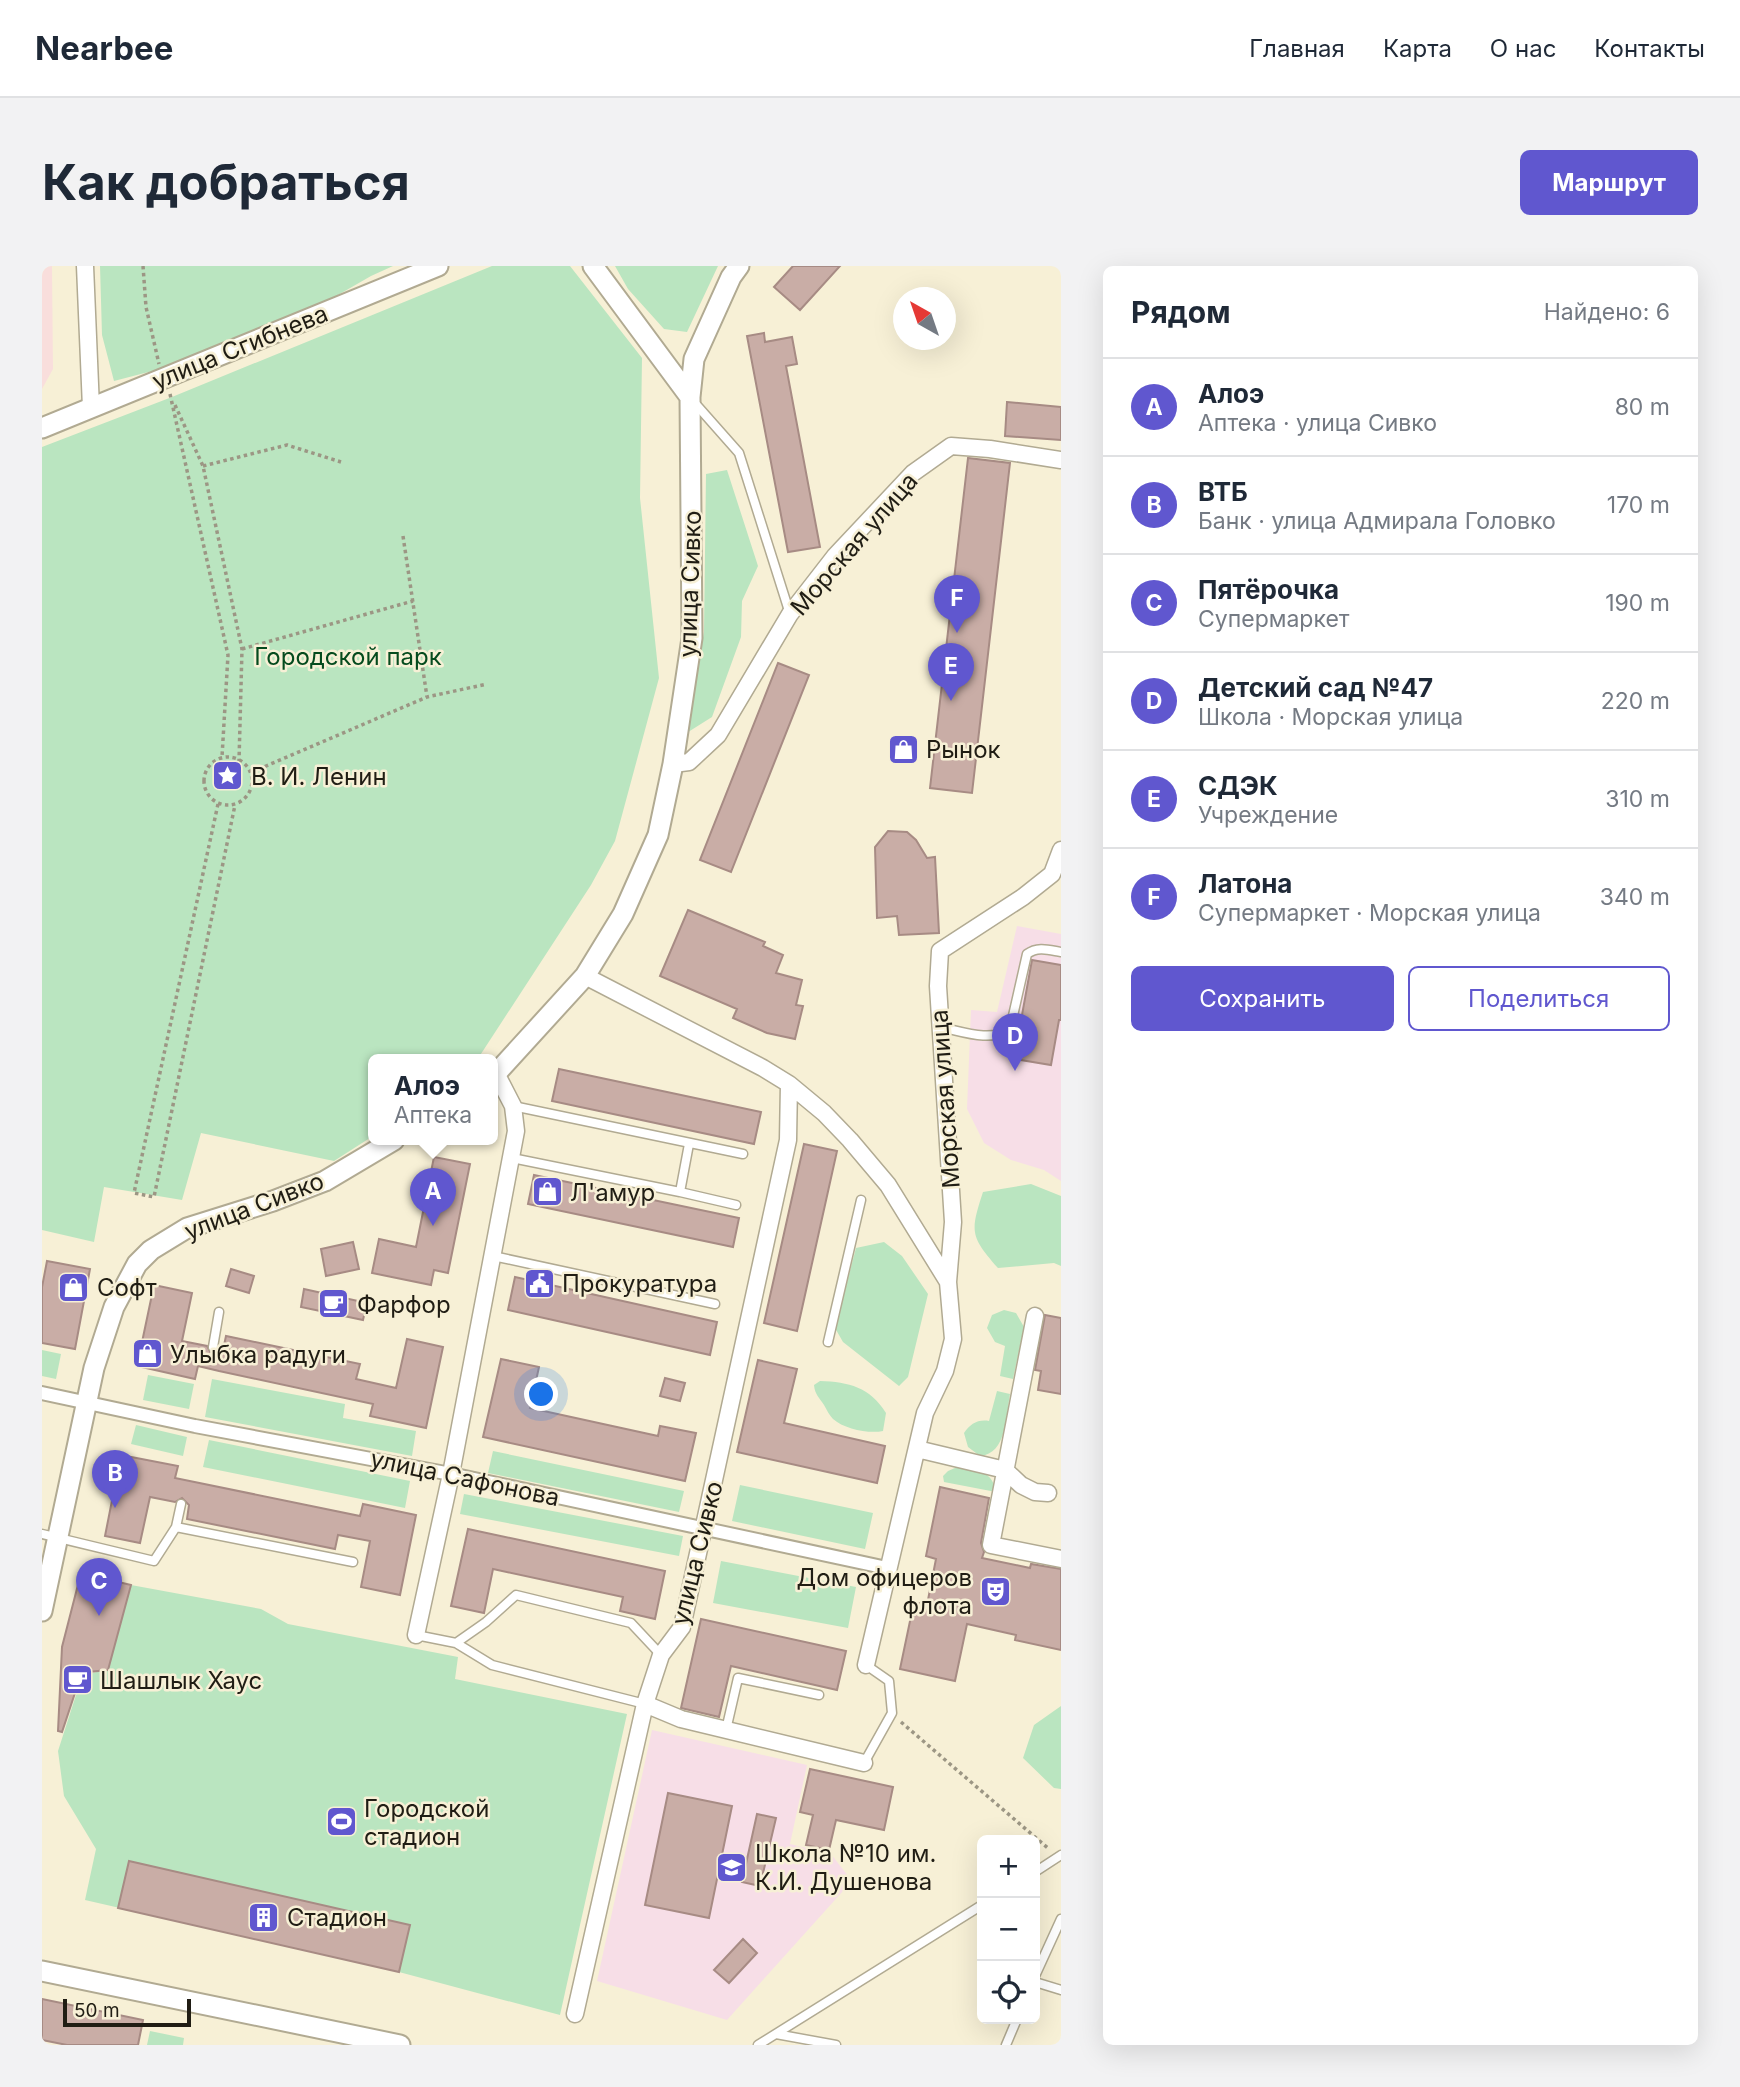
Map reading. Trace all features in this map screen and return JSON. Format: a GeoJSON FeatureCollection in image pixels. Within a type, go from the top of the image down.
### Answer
{"type":"FeatureCollection","features":[{"type":"Feature","properties":{"kind":"street"},"geometry":{"type":"LineString","coordinates":[[85,266],[91,408]]}},
{"type":"Feature","properties":{"kind":"street","name":"улица Сгибнева"},"geometry":{"type":"LineString","coordinates":[[42,428],[438,266]]}},
{"type":"Feature","properties":{"kind":"street"},"geometry":{"type":"LineString","coordinates":[[593,266],[690,397]]}},
{"type":"Feature","properties":{"kind":"street","name":"улица Сивко"},"geometry":{"type":"LineString","coordinates":[[498,1073],[585,976],[623,914],[658,835],[673,764],[692,638],[690,397],[694,359],[738,266]]}},
{"type":"Feature","properties":{"kind":"street","name":"Морская улица"},"geometry":{"type":"LineString","coordinates":[[673,764],[689,762],[718,735],[790,614],[835,556],[913,473],[951,446],[1061,460]]}},
{"type":"Feature","properties":{"kind":"street","name":"Морская улица"},"geometry":{"type":"LineString","coordinates":[[948,1282],[953,1222],[940,1027],[940,951],[1023,897],[1052,874],[1061,850]]}},
{"type":"Feature","properties":{"kind":"street"},"geometry":{"type":"LineString","coordinates":[[585,976],[763,1068],[789,1084],[824,1113],[888,1185],[948,1282],[953,1339],[945,1371],[925,1413],[866,1665]]}},
{"type":"Feature","properties":{"kind":"street","name":"улица Сивко"},"geometry":{"type":"LineString","coordinates":[[416,1635],[452,1474],[516,1131],[513,1106],[498,1081]]}},
{"type":"Feature","properties":{"kind":"street","name":"улица Сивко"},"geometry":{"type":"LineString","coordinates":[[575,2014],[645,1704],[661,1656],[682,1627],[789,1140],[789,1084]]}},
{"type":"Feature","properties":{"kind":"street","name":"улица Сивко"},"geometry":{"type":"LineString","coordinates":[[42,1611],[50,1536],[94,1368],[114,1307],[137,1264],[151,1250],[187,1228],[273,1201],[325,1181],[386,1145]]}},
{"type":"Feature","properties":{"kind":"street"},"geometry":{"type":"LineString","coordinates":[[1034,1316],[991,1545],[1061,1559]]}},
{"type":"Feature","properties":{"kind":"street","name":"улица Сафонова"},"geometry":{"type":"LineString","coordinates":[[42,1393],[452,1474],[887,1568]]}},
{"type":"Feature","properties":{"kind":"street"},"geometry":{"type":"LineString","coordinates":[[917,1449],[1004,1470],[1021,1485],[1035,1492],[1048,1493]]}},
{"type":"Feature","properties":{"kind":"street"},"geometry":{"type":"LineString","coordinates":[[645,1704],[681,1719],[864,1763]]}},
{"type":"Feature","properties":{"kind":"street"},"geometry":{"type":"LineString","coordinates":[[42,1971],[400,2045]]}},
{"type":"Feature","properties":{"kind":"lane"},"geometry":{"type":"LineString","coordinates":[[690,397],[739,453],[790,614]]}},
{"type":"Feature","properties":{"kind":"lane"},"geometry":{"type":"LineString","coordinates":[[940,1027],[993,1037],[1003,1034],[1010,1029],[1027,954],[1042,949],[1061,952]]}},
{"type":"Feature","properties":{"kind":"lane"},"geometry":{"type":"LineString","coordinates":[[513,1106],[743,1154]]}},
{"type":"Feature","properties":{"kind":"lane"},"geometry":{"type":"LineString","coordinates":[[680,1192],[689,1144]]}},
{"type":"Feature","properties":{"kind":"lane"},"geometry":{"type":"LineString","coordinates":[[512,1158],[736,1205]]}},
{"type":"Feature","properties":{"kind":"lane"},"geometry":{"type":"LineString","coordinates":[[828,1342],[861,1200]]}},
{"type":"Feature","properties":{"kind":"lane"},"geometry":{"type":"LineString","coordinates":[[493,1256],[715,1304]]}},
{"type":"Feature","properties":{"kind":"lane"},"geometry":{"type":"LineString","coordinates":[[213,1348],[219,1312]]}},
{"type":"Feature","properties":{"kind":"lane"},"geometry":{"type":"LineString","coordinates":[[50,1536],[154,1561],[176,1527],[181,1504]]}},
{"type":"Feature","properties":{"kind":"lane"},"geometry":{"type":"LineString","coordinates":[[176,1527],[352,1562]]}},
{"type":"Feature","properties":{"kind":"lane"},"geometry":{"type":"LineString","coordinates":[[456,1643],[486,1622],[516,1595],[631,1623],[661,1656]]}},
{"type":"Feature","properties":{"kind":"lane"},"geometry":{"type":"LineString","coordinates":[[416,1635],[456,1643],[492,1665],[645,1704]]}},
{"type":"Feature","properties":{"kind":"lane"},"geometry":{"type":"LineString","coordinates":[[864,1763],[892,1713],[890,1681],[866,1665]]}},
{"type":"Feature","properties":{"kind":"lane"},"geometry":{"type":"LineString","coordinates":[[726,1730],[738,1678],[819,1695]]}},
{"type":"Feature","properties":{"kind":"lane"},"geometry":{"type":"LineString","coordinates":[[1040,1869],[1060,1857]]}},
{"type":"Feature","properties":{"kind":"lane"},"geometry":{"type":"LineString","coordinates":[[758,2045],[977,1908]]}},
{"type":"Feature","properties":{"kind":"lane"},"geometry":{"type":"LineString","coordinates":[[1040,1965],[1061,1919]]}},
{"type":"Feature","properties":{"kind":"lane"},"geometry":{"type":"LineString","coordinates":[[1040,1984],[1061,1990]]}},
{"type":"Feature","properties":{"kind":"lane"},"geometry":{"type":"LineString","coordinates":[[1006,2045],[1015,2024]]}},
{"type":"Feature","properties":{"kind":"lane"},"geometry":{"type":"LineString","coordinates":[[776,2034],[836,2045]]}},
{"type":"Feature","properties":{"kind":"path"},"geometry":{"type":"LineString","coordinates":[[143,266],[146,307],[162,379],[203,466],[242,649],[239,761]]}},
{"type":"Feature","properties":{"kind":"path"},"geometry":{"type":"LineString","coordinates":[[172,397],[228,655],[222,758]]}},
{"type":"Feature","properties":{"kind":"path"},"geometry":{"type":"LineString","coordinates":[[203,466],[287,445],[341,462]]}},
{"type":"Feature","properties":{"kind":"path"},"geometry":{"type":"LineString","coordinates":[[403,536],[427,697]]}},
{"type":"Feature","properties":{"kind":"path"},"geometry":{"type":"LineString","coordinates":[[242,649],[413,601]]}},
{"type":"Feature","properties":{"kind":"path"},"geometry":{"type":"LineString","coordinates":[[252,772],[427,697],[487,684]]}},
{"type":"Feature","properties":{"kind":"path"},"geometry":{"type":"LineString","coordinates":[[222,758],[245,762],[252,772],[253,786],[244,800],[235,805],[218,804],[205,790],[205,773],[214,760],[222,758]]}},
{"type":"Feature","properties":{"kind":"path"},"geometry":{"type":"LineString","coordinates":[[218,804],[134,1193],[154,1197],[235,805]]}},
{"type":"Feature","properties":{"kind":"path"},"geometry":{"type":"LineString","coordinates":[[892,1713],[1060,1857]]}},
{"type":"Feature","properties":{"kind":"shaded area"},"geometry":{"type":"Polygon","coordinates":[[[42,266],[52,266],[53,369],[42,389],[42,266]]]}},
{"type":"Feature","properties":{"kind":"shaded area"},"geometry":{"type":"Polygon","coordinates":[[[1017,926],[1061,934],[1061,1181],[1044,1170],[1011,1160],[984,1143],[967,1109],[971,1010],[997,1012],[1017,926]]]}},
{"type":"Feature","properties":{"kind":"shaded area","name":"Школа №10 им. К.И. Душенова"},"geometry":{"type":"Polygon","coordinates":[[[652,1730],[807,1765],[790,1844],[831,1854],[852,1881],[727,2020],[597,1981],[652,1730]]]}},
{"type":"Feature","properties":{"kind":"green space"},"geometry":{"type":"Polygon","coordinates":[[[100,266],[393,266],[331,299],[160,369],[114,381],[102,335],[100,266]]]}},
{"type":"Feature","properties":{"kind":"green space","name":"Городской парк"},"geometry":{"type":"Polygon","coordinates":[[[492,266],[570,266],[642,358],[640,498],[659,678],[615,841],[591,885],[481,1054],[368,1054],[368,1139],[334,1161],[201,1133],[182,1200],[104,1187],[94,1242],[42,1230],[42,447],[172,397],[492,266]]]}},
{"type":"Feature","properties":{"kind":"green space"},"geometry":{"type":"Polygon","coordinates":[[[615,266],[718,266],[687,332],[664,329],[628,289],[615,266]]]}},
{"type":"Feature","properties":{"kind":"green space"},"geometry":{"type":"Polygon","coordinates":[[[727,470],[758,566],[742,601],[741,637],[712,717],[685,734],[704,632],[706,474],[727,470]]]}},
{"type":"Feature","properties":{"kind":"green space"},"geometry":{"type":"Polygon","coordinates":[[[1031,1184],[1061,1196],[1061,1266],[1054,1263],[998,1268],[982,1248],[975,1233],[976,1216],[983,1192],[1031,1184]]]}},
{"type":"Feature","properties":{"kind":"green space"},"geometry":{"type":"Polygon","coordinates":[[[884,1242],[902,1256],[928,1294],[908,1377],[899,1386],[843,1342],[835,1328],[856,1248],[884,1242]]]}},
{"type":"Feature","properties":{"kind":"green space"},"geometry":{"type":"Polygon","coordinates":[[[1004,1310],[1016,1313],[1024,1327],[1013,1379],[1000,1376],[1005,1346],[995,1342],[987,1328],[992,1315],[1004,1310]]]}},
{"type":"Feature","properties":{"kind":"green space"},"geometry":{"type":"Polygon","coordinates":[[[42,1350],[61,1354],[56,1379],[42,1376],[42,1350]]]}},
{"type":"Feature","properties":{"kind":"green space"},"geometry":{"type":"Polygon","coordinates":[[[148,1375],[194,1384],[189,1409],[143,1400],[148,1375]]]}},
{"type":"Feature","properties":{"kind":"green space"},"geometry":{"type":"Polygon","coordinates":[[[212,1379],[345,1404],[343,1418],[416,1431],[412,1456],[205,1417],[212,1379]]]}},
{"type":"Feature","properties":{"kind":"green space"},"geometry":{"type":"Polygon","coordinates":[[[820,1381],[849,1385],[873,1397],[886,1413],[883,1431],[857,1430],[843,1426],[833,1419],[815,1391],[814,1385],[820,1381]]]}},
{"type":"Feature","properties":{"kind":"green space"},"geometry":{"type":"Polygon","coordinates":[[[997,1391],[1010,1394],[1004,1432],[996,1448],[989,1454],[980,1456],[968,1447],[964,1433],[975,1423],[989,1421],[997,1391]]]}},
{"type":"Feature","properties":{"kind":"green space"},"geometry":{"type":"Polygon","coordinates":[[[136,1425],[187,1437],[183,1456],[131,1444],[136,1425]]]}},
{"type":"Feature","properties":{"kind":"green space"},"geometry":{"type":"Polygon","coordinates":[[[209,1440],[410,1481],[405,1508],[203,1467],[209,1440]]]}},
{"type":"Feature","properties":{"kind":"green space"},"geometry":{"type":"Polygon","coordinates":[[[493,1451],[684,1491],[679,1512],[488,1473],[493,1451]]]}},
{"type":"Feature","properties":{"kind":"green space"},"geometry":{"type":"Polygon","coordinates":[[[962,1465],[988,1476],[996,1492],[944,1482],[943,1476],[948,1471],[962,1465]]]}},
{"type":"Feature","properties":{"kind":"green space"},"geometry":{"type":"Polygon","coordinates":[[[740,1485],[873,1513],[865,1549],[732,1521],[740,1485]]]}},
{"type":"Feature","properties":{"kind":"green space"},"geometry":{"type":"Polygon","coordinates":[[[464,1494],[683,1536],[679,1556],[460,1514],[464,1494]]]}},
{"type":"Feature","properties":{"kind":"green space"},"geometry":{"type":"Polygon","coordinates":[[[721,1561],[856,1587],[848,1628],[713,1603],[721,1561]]]}},
{"type":"Feature","properties":{"kind":"green space","name":"Городской стадион"},"geometry":{"type":"Polygon","coordinates":[[[131,1585],[261,1609],[288,1624],[458,1657],[455,1679],[627,1714],[560,2015],[399,1972],[85,1900],[96,1849],[64,1796],[58,1751],[76,1695],[91,1673],[108,1670],[131,1585]]]}},
{"type":"Feature","properties":{"kind":"green space"},"geometry":{"type":"Polygon","coordinates":[[[1061,1706],[1061,1789],[1054,1788],[1023,1758],[1034,1725],[1061,1706]]]}},
{"type":"Feature","properties":{"kind":"green space"},"geometry":{"type":"Polygon","coordinates":[[[150,2031],[184,2038],[183,2045],[147,2045],[150,2031]]]}},
{"type":"Feature","properties":{"kind":"building"},"geometry":{"type":"Polygon","coordinates":[[[793,266],[840,266],[800,310],[774,287],[793,266]]]}},
{"type":"Feature","properties":{"kind":"building"},"geometry":{"type":"Polygon","coordinates":[[[764,333],[765,342],[792,337],[797,364],[786,366],[820,547],[788,552],[747,336],[764,333]]]}},
{"type":"Feature","properties":{"kind":"building"},"geometry":{"type":"Polygon","coordinates":[[[1007,402],[1061,407],[1061,440],[1005,436],[1007,402]]]}},
{"type":"Feature","properties":{"kind":"building"},"geometry":{"type":"Polygon","coordinates":[[[968,458],[1010,463],[972,793],[930,788],[968,458]]]}},
{"type":"Feature","properties":{"kind":"building"},"geometry":{"type":"Polygon","coordinates":[[[778,663],[809,675],[731,872],[700,860],[778,663]]]}},
{"type":"Feature","properties":{"kind":"building"},"geometry":{"type":"Polygon","coordinates":[[[888,831],[907,832],[916,840],[927,858],[935,857],[939,933],[899,935],[897,916],[877,918],[875,847],[888,831]]]}},
{"type":"Feature","properties":{"kind":"building"},"geometry":{"type":"Polygon","coordinates":[[[688,910],[765,942],[763,946],[783,955],[776,973],[802,980],[796,1005],[803,1006],[795,1039],[767,1033],[733,1018],[737,1009],[660,976],[688,910]]]}},
{"type":"Feature","properties":{"kind":"building"},"geometry":{"type":"Polygon","coordinates":[[[1032,960],[1061,965],[1061,1020],[1051,1065],[1014,1059],[1032,960]]]}},
{"type":"Feature","properties":{"kind":"building"},"geometry":{"type":"Polygon","coordinates":[[[559,1069],[761,1112],[754,1144],[552,1101],[559,1069]]]}},
{"type":"Feature","properties":{"kind":"building"},"geometry":{"type":"Polygon","coordinates":[[[804,1144],[837,1151],[797,1331],[764,1323],[804,1144]]]}},
{"type":"Feature","properties":{"kind":"building"},"geometry":{"type":"Polygon","coordinates":[[[434,1157],[470,1164],[448,1273],[434,1270],[431,1285],[372,1273],[379,1239],[416,1247],[434,1157]]]}},
{"type":"Feature","properties":{"kind":"building"},"geometry":{"type":"Polygon","coordinates":[[[534,1175],[739,1218],[733,1247],[528,1204],[534,1175]]]}},
{"type":"Feature","properties":{"kind":"building"},"geometry":{"type":"Polygon","coordinates":[[[353,1242],[359,1269],[326,1276],[321,1249],[353,1242]]]}},
{"type":"Feature","properties":{"kind":"building"},"geometry":{"type":"Polygon","coordinates":[[[47,1261],[90,1269],[75,1349],[42,1343],[42,1287],[47,1261]]]}},
{"type":"Feature","properties":{"kind":"building"},"geometry":{"type":"Polygon","coordinates":[[[231,1269],[254,1276],[249,1293],[226,1286],[231,1269]]]}},
{"type":"Feature","properties":{"kind":"building"},"geometry":{"type":"Polygon","coordinates":[[[515,1277],[717,1322],[710,1355],[508,1310],[515,1277]]]}},
{"type":"Feature","properties":{"kind":"building"},"geometry":{"type":"Polygon","coordinates":[[[154,1285],[192,1293],[182,1341],[207,1346],[211,1353],[223,1350],[226,1336],[360,1364],[356,1379],[396,1388],[407,1339],[443,1347],[426,1428],[370,1416],[373,1404],[198,1366],[195,1379],[137,1366],[154,1285]]]}},
{"type":"Feature","properties":{"kind":"building"},"geometry":{"type":"Polygon","coordinates":[[[304,1289],[367,1303],[363,1320],[301,1307],[304,1289]]]}},
{"type":"Feature","properties":{"kind":"building"},"geometry":{"type":"Polygon","coordinates":[[[1045,1315],[1061,1318],[1061,1394],[1038,1390],[1041,1371],[1035,1370],[1045,1315]]]}},
{"type":"Feature","properties":{"kind":"building"},"geometry":{"type":"Polygon","coordinates":[[[501,1359],[539,1367],[530,1408],[658,1436],[660,1426],[696,1433],[685,1481],[483,1437],[501,1359]]]}},
{"type":"Feature","properties":{"kind":"building"},"geometry":{"type":"Polygon","coordinates":[[[758,1360],[797,1369],[784,1423],[885,1446],[877,1483],[737,1452],[758,1360]]]}},
{"type":"Feature","properties":{"kind":"building"},"geometry":{"type":"Polygon","coordinates":[[[665,1378],[685,1383],[680,1401],[660,1396],[665,1378]]]}},
{"type":"Feature","properties":{"kind":"building"},"geometry":{"type":"Polygon","coordinates":[[[121,1455],[178,1466],[175,1478],[360,1516],[363,1504],[416,1515],[400,1595],[361,1587],[370,1541],[338,1535],[335,1549],[187,1519],[189,1505],[182,1498],[175,1502],[150,1497],[140,1543],[105,1536],[121,1455]]]}},
{"type":"Feature","properties":{"kind":"building","name":"Дом офицеров флота"},"geometry":{"type":"Polygon","coordinates":[[[940,1487],[989,1498],[981,1543],[984,1552],[982,1558],[1030,1568],[1031,1564],[1061,1569],[1061,1650],[1015,1640],[1016,1635],[967,1624],[955,1681],[900,1669],[914,1602],[927,1605],[936,1559],[926,1556],[940,1487]]]}},
{"type":"Feature","properties":{"kind":"building"},"geometry":{"type":"Polygon","coordinates":[[[468,1529],[665,1571],[655,1619],[620,1611],[623,1597],[493,1569],[484,1613],[451,1606],[468,1529]]]}},
{"type":"Feature","properties":{"kind":"building"},"geometry":{"type":"Polygon","coordinates":[[[81,1573],[131,1585],[108,1670],[88,1672],[75,1693],[62,1732],[58,1731],[62,1647],[81,1573]]]}},
{"type":"Feature","properties":{"kind":"building"},"geometry":{"type":"Polygon","coordinates":[[[701,1619],[846,1651],[837,1690],[731,1666],[719,1717],[681,1708],[701,1619]]]}},
{"type":"Feature","properties":{"kind":"building"},"geometry":{"type":"Polygon","coordinates":[[[810,1769],[893,1787],[884,1830],[836,1820],[829,1850],[806,1845],[813,1815],[800,1812],[810,1769]]]}},
{"type":"Feature","properties":{"kind":"building"},"geometry":{"type":"Polygon","coordinates":[[[668,1793],[732,1806],[709,1918],[645,1905],[668,1793]]]}},
{"type":"Feature","properties":{"kind":"building"},"geometry":{"type":"Polygon","coordinates":[[[757,1814],[776,1818],[760,1886],[742,1882],[757,1814]]]}},
{"type":"Feature","properties":{"kind":"building","name":"Стадион"},"geometry":{"type":"Polygon","coordinates":[[[129,1861],[410,1925],[399,1972],[118,1908],[129,1861]]]}},
{"type":"Feature","properties":{"kind":"building"},"geometry":{"type":"Polygon","coordinates":[[[743,1939],[757,1953],[729,1983],[714,1970],[743,1939]]]}},
{"type":"Feature","properties":{"kind":"building"},"geometry":{"type":"Polygon","coordinates":[[[42,1999],[143,2020],[138,2045],[67,2045],[42,2040],[42,1999]]]}},
{"type":"Feature","properties":{"kind":"place","name":"Латона"},"geometry":{"type":"Point","coordinates":[957,633]}},
{"type":"Feature","properties":{"kind":"place","name":"СДЭК"},"geometry":{"type":"Point","coordinates":[951,701]}},
{"type":"Feature","properties":{"kind":"place","name":"Рынок"},"geometry":{"type":"Point","coordinates":[903,749]}},
{"type":"Feature","properties":{"kind":"place","name":"В. И. Ленин"},"geometry":{"type":"Point","coordinates":[228,776]}},
{"type":"Feature","properties":{"kind":"place","name":"Детский сад №47"},"geometry":{"type":"Point","coordinates":[1015,1071]}},
{"type":"Feature","properties":{"kind":"place","name":"Л'амур"},"geometry":{"type":"Point","coordinates":[547,1192]}},
{"type":"Feature","properties":{"kind":"place","name":"Алоэ"},"geometry":{"type":"Point","coordinates":[433,1226]}},
{"type":"Feature","properties":{"kind":"place","name":"Прокуратура"},"geometry":{"type":"Point","coordinates":[539,1283]}},
{"type":"Feature","properties":{"kind":"place","name":"Софт"},"geometry":{"type":"Point","coordinates":[74,1287]}},
{"type":"Feature","properties":{"kind":"place","name":"Фарфор"},"geometry":{"type":"Point","coordinates":[334,1304]}},
{"type":"Feature","properties":{"kind":"place","name":"Улыбка радуги"},"geometry":{"type":"Point","coordinates":[147,1354]}},
{"type":"Feature","properties":{"kind":"place","name":"ВТБ"},"geometry":{"type":"Point","coordinates":[115,1508]}},
{"type":"Feature","properties":{"kind":"place","name":"Дом офицеров флота"},"geometry":{"type":"Point","coordinates":[995,1591]}},
{"type":"Feature","properties":{"kind":"place","name":"Пятёрочка"},"geometry":{"type":"Point","coordinates":[99,1616]}},
{"type":"Feature","properties":{"kind":"place","name":"Шашлык Хаус"},"geometry":{"type":"Point","coordinates":[77,1680]}},
{"type":"Feature","properties":{"kind":"place","name":"Городской стадион"},"geometry":{"type":"Point","coordinates":[341,1822]}},
{"type":"Feature","properties":{"kind":"place","name":"Школа №10 им. К.И. Душенова"},"geometry":{"type":"Point","coordinates":[732,1867]}},
{"type":"Feature","properties":{"kind":"place","name":"Стадион"},"geometry":{"type":"Point","coordinates":[264,1917]}}]}
